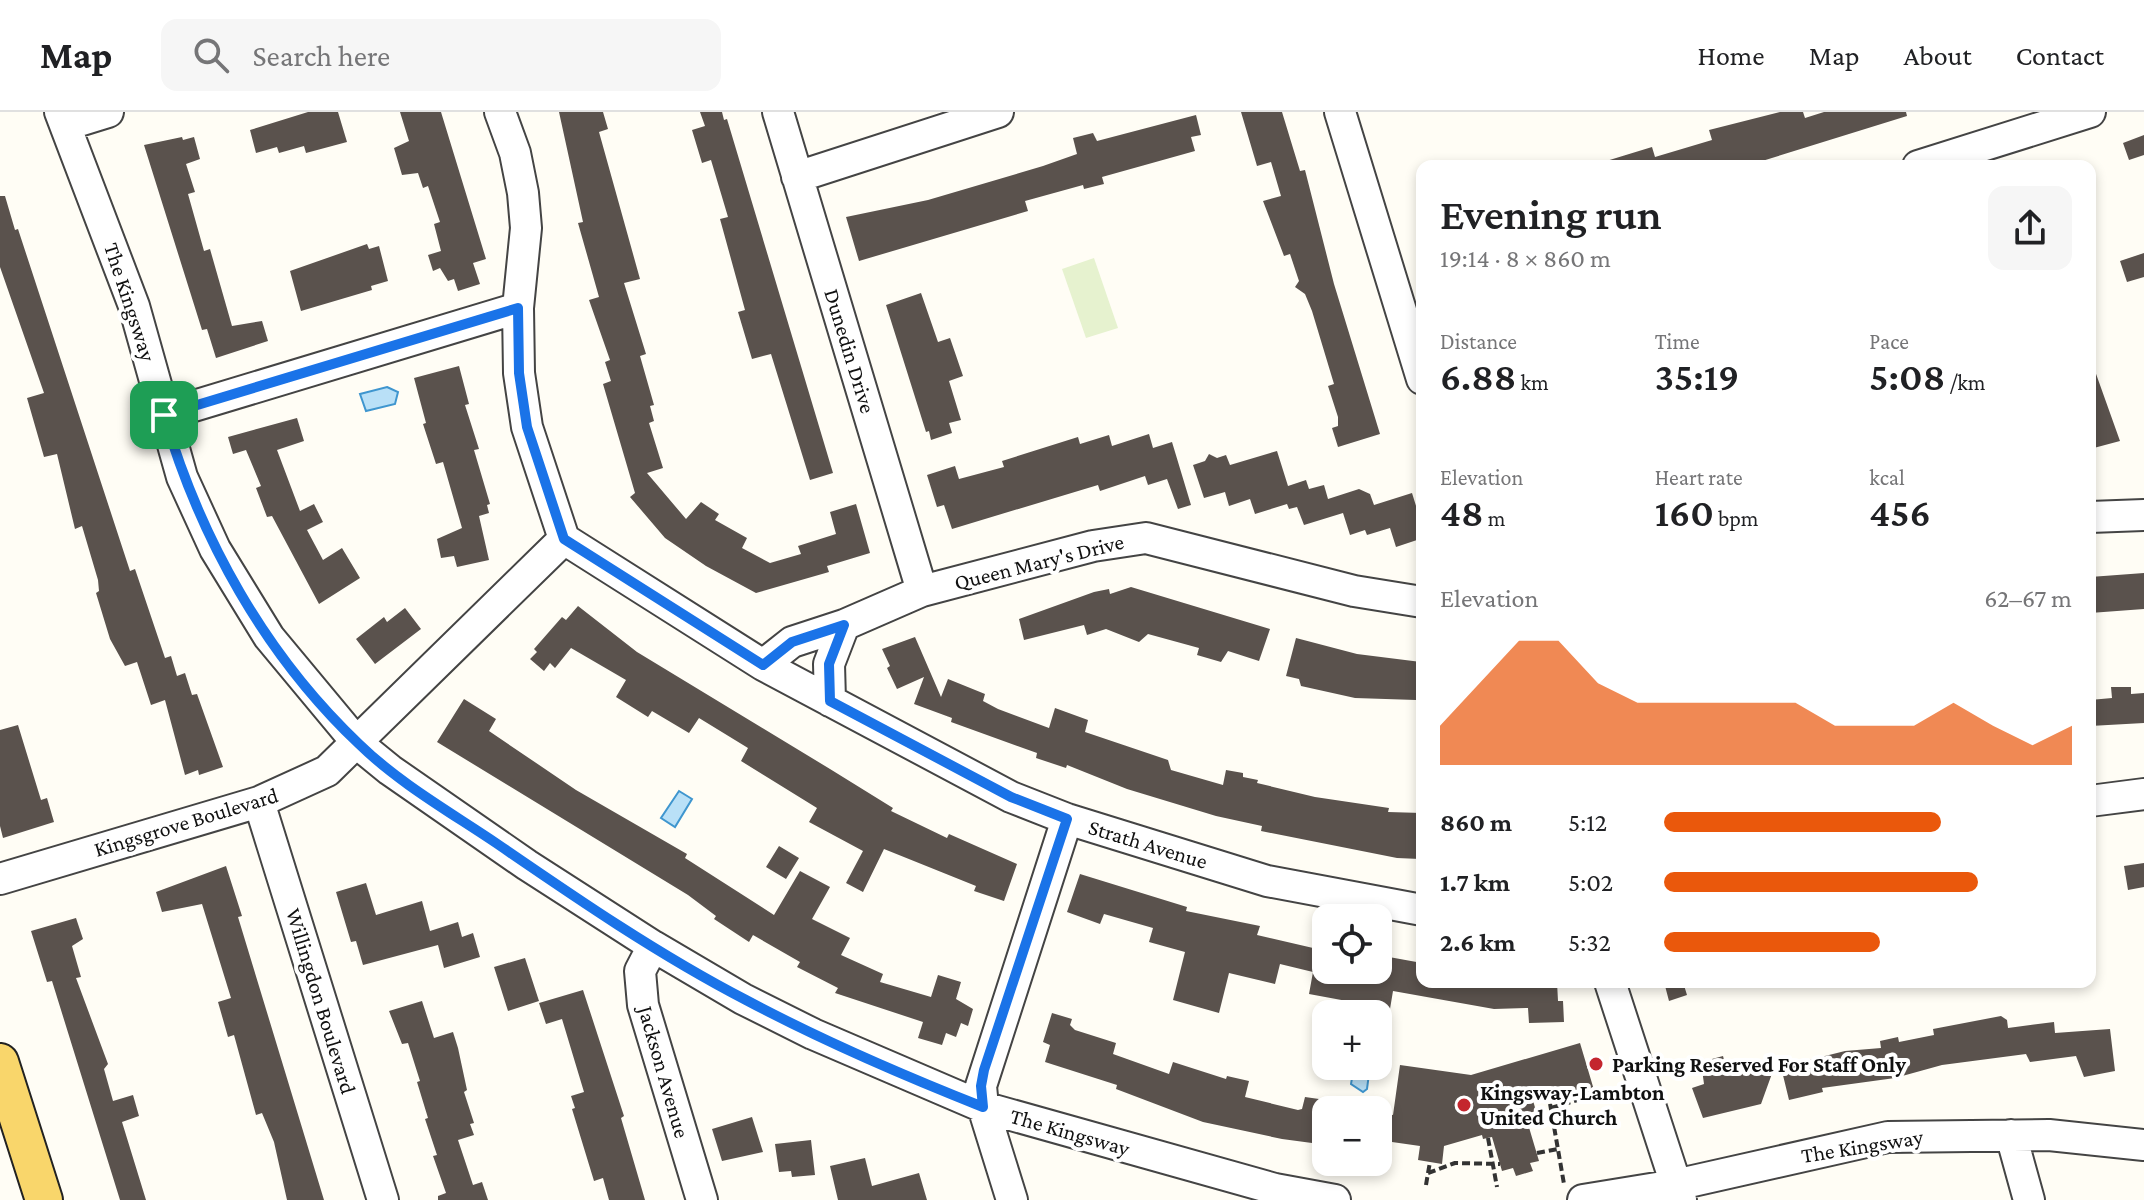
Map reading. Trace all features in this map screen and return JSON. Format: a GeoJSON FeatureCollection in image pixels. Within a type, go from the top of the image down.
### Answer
{"type":"FeatureCollection","features":[{"type":"Feature","properties":{"kind":"main road"},"geometry":{"type":"LineString","coordinates":[[0,1062],[44,1200]]}},
{"type":"Feature","properties":{"kind":"street"},"geometry":{"type":"LineString","coordinates":[[63,119],[108,112]]}},
{"type":"Feature","properties":{"kind":"street"},"geometry":{"type":"LineString","coordinates":[[500,112],[515,153],[523,193],[526,228],[518,308],[519,373],[527,427],[564,539]]}},
{"type":"Feature","properties":{"kind":"street","name":"Dunedin Drive"},"geometry":{"type":"LineString","coordinates":[[778,112],[922,591]]}},
{"type":"Feature","properties":{"kind":"street"},"geometry":{"type":"LineString","coordinates":[[797,177],[998,112]]}},
{"type":"Feature","properties":{"kind":"street"},"geometry":{"type":"LineString","coordinates":[[1340,112],[1414,324]]}},
{"type":"Feature","properties":{"kind":"street"},"geometry":{"type":"LineString","coordinates":[[1937,160],[2090,112]]}},
{"type":"Feature","properties":{"kind":"street","name":"The Kingsway"},"geometry":{"type":"LineString","coordinates":[[63,119],[134,306],[182,477],[215,549],[241,595],[304,683],[358,744],[489,839],[653,946],[743,999],[813,1034],[983,1107],[1275,1189],[1333,1200]]}},
{"type":"Feature","properties":{"kind":"street"},"geometry":{"type":"LineString","coordinates":[[164,415],[518,308]]}},
{"type":"Feature","properties":{"kind":"street"},"geometry":{"type":"LineString","coordinates":[[2096,517],[2144,515]]}},
{"type":"Feature","properties":{"kind":"street","name":"Queen Mary's Drive"},"geometry":{"type":"LineString","coordinates":[[763,665],[792,642],[844,625],[922,591],[1118,540],[1146,538],[1354,591],[1416,601]]}},
{"type":"Feature","properties":{"kind":"street","name":"Strath Avenue"},"geometry":{"type":"LineString","coordinates":[[564,539],[763,665],[1011,797],[1067,819],[1267,881],[1416,909]]}},
{"type":"Feature","properties":{"kind":"street","name":"Kingsgrove Boulevard"},"geometry":{"type":"LineString","coordinates":[[0,879],[259,802],[327,771],[564,539]]}},
{"type":"Feature","properties":{"kind":"street"},"geometry":{"type":"LineString","coordinates":[[830,701],[829,664],[844,625]]}},
{"type":"Feature","properties":{"kind":"street"},"geometry":{"type":"LineString","coordinates":[[2096,800],[2144,794]]}},
{"type":"Feature","properties":{"kind":"street","name":"Willingdon Boulevard"},"geometry":{"type":"LineString","coordinates":[[259,802],[383,1200]]}},
{"type":"Feature","properties":{"kind":"street"},"geometry":{"type":"LineString","coordinates":[[1012,1200],[983,1107],[981,1086],[1067,819]]}},
{"type":"Feature","properties":{"kind":"street","name":"Jackson Avenue"},"geometry":{"type":"LineString","coordinates":[[653,946],[640,971],[643,1005],[702,1200]]}},
{"type":"Feature","properties":{"kind":"street"},"geometry":{"type":"LineString","coordinates":[[1612,988],[1678,1192]]}},
{"type":"Feature","properties":{"kind":"street"},"geometry":{"type":"LineString","coordinates":[[2011,1135],[2029,1200]]}},
{"type":"Feature","properties":{"kind":"street","name":"The Kingsway"},"geometry":{"type":"LineString","coordinates":[[1574,1192],[1678,1192],[1888,1137],[2049,1135],[2144,1145]]}},
{"type":"Feature","properties":{"kind":"path"},"geometry":{"type":"LineString","coordinates":[[1551,1108],[1614,1089]]}},
{"type":"Feature","properties":{"kind":"path"},"geometry":{"type":"LineString","coordinates":[[1548,1092],[1558,1149],[1574,1192]]}},
{"type":"Feature","properties":{"kind":"path"},"geometry":{"type":"LineString","coordinates":[[1488,1138],[1497,1187]]}},
{"type":"Feature","properties":{"kind":"path"},"geometry":{"type":"LineString","coordinates":[[1537,1153],[1558,1149]]}},
{"type":"Feature","properties":{"kind":"path"},"geometry":{"type":"LineString","coordinates":[[1426,1185],[1430,1162]]}},
{"type":"Feature","properties":{"kind":"path"},"geometry":{"type":"LineString","coordinates":[[1428,1173],[1455,1163],[1500,1164]]}},
{"type":"Feature","properties":{"kind":"green space"},"geometry":{"type":"Polygon","coordinates":[[[1094,258],[1118,328],[1086,338],[1062,269],[1094,258]]]}},
{"type":"Feature","properties":{"kind":"water"},"geometry":{"type":"Polygon","coordinates":[[[387,387],[398,392],[395,404],[366,411],[360,394],[387,387]]]}},
{"type":"Feature","properties":{"kind":"water"},"geometry":{"type":"Polygon","coordinates":[[[679,791],[692,799],[675,827],[661,818],[679,791]]]}},
{"type":"Feature","properties":{"kind":"water"},"geometry":{"type":"Polygon","coordinates":[[[1352,1080],[1368,1080],[1367,1089],[1363,1092],[1351,1084],[1352,1080]]]}},
{"type":"Feature","properties":{"kind":"building"},"geometry":{"type":"Polygon","coordinates":[[[308,112],[338,112],[347,142],[306,153],[304,146],[279,153],[277,147],[256,153],[250,130],[308,112]]]}},
{"type":"Feature","properties":{"kind":"building"},"geometry":{"type":"Polygon","coordinates":[[[400,112],[441,112],[486,259],[473,263],[480,284],[458,291],[454,279],[448,281],[440,268],[433,271],[428,255],[441,251],[434,224],[440,222],[428,186],[423,188],[418,173],[402,175],[394,148],[409,141],[400,112]]]}},
{"type":"Feature","properties":{"kind":"building"},"geometry":{"type":"Polygon","coordinates":[[[559,112],[603,112],[608,129],[599,132],[640,279],[624,283],[646,354],[640,356],[654,405],[650,406],[654,421],[649,423],[663,468],[647,473],[686,519],[701,502],[719,514],[715,520],[747,538],[742,548],[770,563],[801,554],[798,546],[836,534],[830,512],[856,504],[870,553],[827,566],[829,572],[756,593],[706,566],[665,538],[630,497],[635,493],[603,384],[611,381],[605,362],[610,360],[589,300],[599,297],[578,223],[583,222],[559,112]]]}},
{"type":"Feature","properties":{"kind":"building"},"geometry":{"type":"Polygon","coordinates":[[[700,112],[722,112],[724,120],[727,119],[833,473],[810,480],[771,354],[752,359],[738,312],[745,310],[720,219],[728,217],[711,160],[702,163],[692,130],[705,126],[700,112]]]}},
{"type":"Feature","properties":{"kind":"building"},"geometry":{"type":"Polygon","coordinates":[[[1241,112],[1282,112],[1300,171],[1305,170],[1334,284],[1380,434],[1338,447],[1332,428],[1338,426],[1338,417],[1328,386],[1334,384],[1312,311],[1305,294],[1295,287],[1299,281],[1290,254],[1284,256],[1263,201],[1281,196],[1271,162],[1257,166],[1241,112]]]}},
{"type":"Feature","properties":{"kind":"building"},"geometry":{"type":"Polygon","coordinates":[[[1780,112],[1803,112],[1805,118],[1824,112],[1906,112],[1907,116],[1765,160],[1610,160],[1652,147],[1655,157],[1712,140],[1709,130],[1780,112]]]}},
{"type":"Feature","properties":{"kind":"building"},"geometry":{"type":"Polygon","coordinates":[[[1196,115],[1201,135],[1191,137],[1195,151],[1102,177],[1104,184],[1084,189],[1083,185],[1025,201],[1028,211],[859,261],[846,217],[928,200],[1043,166],[1077,154],[1073,138],[1093,133],[1097,141],[1196,115]]]}},
{"type":"Feature","properties":{"kind":"building"},"geometry":{"type":"Polygon","coordinates":[[[2144,135],[2144,155],[2129,160],[2123,143],[2144,135]]]}},
{"type":"Feature","properties":{"kind":"building"},"geometry":{"type":"Polygon","coordinates":[[[182,137],[183,140],[194,137],[200,159],[186,164],[195,192],[188,194],[204,251],[210,249],[232,326],[262,321],[268,341],[216,358],[207,329],[202,330],[144,145],[182,137]]]}},
{"type":"Feature","properties":{"kind":"building"},"geometry":{"type":"Polygon","coordinates":[[[0,196],[5,196],[15,230],[18,229],[130,571],[135,569],[165,658],[171,656],[177,676],[185,673],[192,695],[197,694],[223,767],[199,775],[198,770],[185,775],[165,700],[151,705],[137,662],[125,666],[110,639],[96,593],[99,591],[98,580],[82,526],[75,529],[57,454],[44,457],[27,398],[44,393],[0,267],[0,196]]]}},
{"type":"Feature","properties":{"kind":"building"},"geometry":{"type":"Polygon","coordinates":[[[367,244],[369,249],[379,246],[388,281],[371,286],[372,290],[301,311],[290,271],[367,244]]]}},
{"type":"Feature","properties":{"kind":"building"},"geometry":{"type":"Polygon","coordinates":[[[2144,253],[2144,277],[2127,282],[2120,261],[2144,253]]]}},
{"type":"Feature","properties":{"kind":"building"},"geometry":{"type":"Polygon","coordinates":[[[921,293],[938,342],[950,338],[963,376],[949,381],[961,420],[949,423],[952,433],[931,440],[886,305],[921,293]]]}},
{"type":"Feature","properties":{"kind":"building"},"geometry":{"type":"Polygon","coordinates":[[[459,366],[469,404],[465,405],[479,449],[474,450],[490,504],[487,505],[489,513],[479,516],[489,560],[457,567],[454,556],[441,558],[437,539],[462,528],[443,462],[436,464],[423,424],[426,423],[414,378],[459,366]]]}},
{"type":"Feature","properties":{"kind":"building"},"geometry":{"type":"Polygon","coordinates":[[[2096,374],[2120,441],[2096,447],[2096,374]]]}},
{"type":"Feature","properties":{"kind":"building"},"geometry":{"type":"Polygon","coordinates":[[[297,418],[304,441],[277,450],[300,511],[314,504],[323,522],[307,530],[323,560],[342,548],[360,578],[319,604],[272,516],[267,517],[256,488],[261,486],[246,450],[233,454],[228,437],[297,418]]]}},
{"type":"Feature","properties":{"kind":"building"},"geometry":{"type":"Polygon","coordinates":[[[1149,434],[1153,448],[1172,442],[1191,505],[1178,509],[1167,479],[1148,485],[1145,476],[1100,491],[1098,485],[952,529],[944,505],[937,507],[927,475],[955,466],[959,479],[1004,467],[1002,461],[1078,437],[1080,444],[1109,435],[1112,446],[1149,434]]]}},
{"type":"Feature","properties":{"kind":"building"},"geometry":{"type":"Polygon","coordinates":[[[1277,451],[1288,486],[1306,480],[1309,489],[1324,485],[1328,499],[1359,489],[1370,494],[1374,505],[1412,493],[1416,506],[1416,540],[1396,547],[1390,528],[1367,535],[1365,530],[1350,535],[1343,513],[1304,525],[1297,507],[1289,509],[1287,504],[1255,514],[1250,499],[1229,506],[1225,492],[1204,498],[1193,465],[1205,461],[1209,454],[1217,458],[1226,455],[1230,465],[1277,451]]]}},
{"type":"Feature","properties":{"kind":"building"},"geometry":{"type":"Polygon","coordinates":[[[2144,573],[2144,609],[2096,613],[2096,577],[2144,573]]]}},
{"type":"Feature","properties":{"kind":"building"},"geometry":{"type":"Polygon","coordinates":[[[1131,587],[1270,629],[1259,661],[1228,651],[1221,662],[1197,655],[1199,648],[1148,634],[1139,642],[1106,629],[1087,635],[1084,625],[1024,640],[1019,619],[1094,592],[1109,589],[1110,594],[1131,587]]]}},
{"type":"Feature","properties":{"kind":"building"},"geometry":{"type":"Polygon","coordinates":[[[578,606],[637,652],[893,808],[891,811],[947,838],[949,834],[1017,864],[1004,901],[974,891],[976,886],[884,849],[863,892],[846,883],[863,851],[809,822],[817,808],[741,761],[748,748],[699,718],[689,733],[652,711],[648,717],[616,697],[626,680],[571,648],[555,668],[550,663],[544,671],[530,659],[537,652],[534,649],[562,617],[566,620],[578,606]]]}},
{"type":"Feature","properties":{"kind":"building"},"geometry":{"type":"Polygon","coordinates":[[[405,608],[421,629],[375,664],[356,639],[384,617],[387,622],[405,608]]]}},
{"type":"Feature","properties":{"kind":"building"},"geometry":{"type":"Polygon","coordinates":[[[915,637],[941,697],[948,679],[985,694],[983,701],[998,709],[1049,728],[1055,708],[1088,720],[1085,732],[1168,760],[1171,770],[1223,785],[1226,770],[1243,773],[1243,777],[1258,780],[1257,783],[1315,797],[1389,808],[1388,812],[1416,813],[1416,859],[1397,858],[1261,831],[1262,826],[1216,816],[1127,789],[1067,765],[1066,768],[1036,758],[1037,753],[951,722],[952,718],[914,704],[924,677],[897,689],[882,649],[915,637]]]}},
{"type":"Feature","properties":{"kind":"building"},"geometry":{"type":"Polygon","coordinates":[[[1296,638],[1357,654],[1416,661],[1416,700],[1355,698],[1301,686],[1299,679],[1286,676],[1296,638]]]}},
{"type":"Feature","properties":{"kind":"building"},"geometry":{"type":"Polygon","coordinates":[[[2111,687],[2131,687],[2131,694],[2144,693],[2144,723],[2096,726],[2096,699],[2112,698],[2111,687]]]}},
{"type":"Feature","properties":{"kind":"building"},"geometry":{"type":"Polygon","coordinates":[[[464,699],[496,719],[489,731],[576,790],[687,854],[685,858],[774,915],[800,871],[830,887],[812,919],[850,938],[841,955],[883,974],[880,982],[931,997],[938,975],[961,982],[956,999],[973,1009],[968,1026],[961,1023],[956,1037],[946,1033],[942,1045],[918,1038],[923,1022],[835,993],[838,988],[797,967],[800,962],[753,935],[749,942],[714,919],[716,916],[688,895],[437,742],[464,699]]]}},
{"type":"Feature","properties":{"kind":"building"},"geometry":{"type":"Polygon","coordinates":[[[18,725],[41,800],[47,798],[54,822],[3,838],[0,826],[0,730],[18,725]]]}},
{"type":"Feature","properties":{"kind":"building"},"geometry":{"type":"Polygon","coordinates":[[[779,846],[799,858],[786,879],[766,867],[779,846]]]}},
{"type":"Feature","properties":{"kind":"building"},"geometry":{"type":"Polygon","coordinates":[[[2144,863],[2144,887],[2128,890],[2124,866],[2144,863]]]}},
{"type":"Feature","properties":{"kind":"building"},"geometry":{"type":"Polygon","coordinates":[[[226,866],[242,916],[238,917],[324,1200],[287,1200],[274,1142],[262,1113],[256,1115],[234,1035],[228,1037],[218,1002],[231,998],[202,904],[162,912],[156,892],[226,866]]]}},
{"type":"Feature","properties":{"kind":"building"},"geometry":{"type":"Polygon","coordinates":[[[1080,874],[1187,907],[1186,911],[1260,926],[1257,935],[1312,948],[1312,972],[1280,964],[1275,984],[1229,973],[1219,1013],[1173,1000],[1185,952],[1149,942],[1153,928],[1104,914],[1100,924],[1067,912],[1080,874]]]}},
{"type":"Feature","properties":{"kind":"building"},"geometry":{"type":"Polygon","coordinates":[[[366,883],[376,915],[422,901],[430,931],[458,922],[462,937],[473,933],[480,957],[444,968],[438,945],[363,965],[356,941],[351,942],[336,892],[366,883]]]}},
{"type":"Feature","properties":{"kind":"building"},"geometry":{"type":"Polygon","coordinates":[[[76,918],[83,939],[72,946],[81,977],[76,978],[108,1064],[104,1069],[113,1101],[133,1095],[139,1116],[122,1122],[146,1200],[120,1200],[52,981],[47,982],[31,931],[76,918]]]}},
{"type":"Feature","properties":{"kind":"building"},"geometry":{"type":"Polygon","coordinates":[[[525,958],[539,1001],[508,1011],[494,967],[525,958]]]}},
{"type":"Feature","properties":{"kind":"building"},"geometry":{"type":"Polygon","coordinates":[[[1392,958],[1416,962],[1416,988],[1557,988],[1558,1001],[1563,1001],[1564,1022],[1529,1023],[1528,1008],[1494,1009],[1393,991],[1392,1000],[1341,1000],[1309,994],[1312,978],[1312,984],[1392,984],[1392,958]]]}},
{"type":"Feature","properties":{"kind":"building"},"geometry":{"type":"Polygon","coordinates":[[[1666,988],[1685,988],[1687,995],[1669,1001],[1666,988]]]}},
{"type":"Feature","properties":{"kind":"building"},"geometry":{"type":"Polygon","coordinates":[[[583,990],[624,1116],[621,1118],[645,1200],[609,1200],[603,1178],[594,1181],[572,1109],[575,1108],[571,1096],[584,1092],[562,1019],[546,1024],[539,1003],[583,990]]]}},
{"type":"Feature","properties":{"kind":"building"},"geometry":{"type":"Polygon","coordinates":[[[422,1001],[434,1038],[453,1032],[467,1090],[464,1092],[474,1123],[470,1124],[474,1135],[458,1140],[473,1185],[482,1182],[488,1200],[438,1200],[438,1196],[446,1193],[433,1156],[437,1155],[425,1119],[428,1118],[417,1082],[420,1081],[408,1043],[402,1044],[389,1011],[422,1001]]]}},
{"type":"Feature","properties":{"kind":"building"},"geometry":{"type":"Polygon","coordinates":[[[1052,1013],[1072,1019],[1070,1025],[1075,1030],[1116,1043],[1113,1054],[1169,1074],[1173,1062],[1226,1079],[1227,1076],[1249,1081],[1245,1097],[1298,1110],[1302,1109],[1305,1097],[1312,1098],[1312,1143],[1203,1122],[1116,1089],[1117,1085],[1045,1062],[1050,1045],[1043,1042],[1052,1013]]]}},
{"type":"Feature","properties":{"kind":"building"},"geometry":{"type":"Polygon","coordinates":[[[2001,1016],[2007,1020],[2008,1028],[2054,1022],[2055,1033],[2110,1029],[2115,1071],[2084,1077],[2076,1056],[2030,1062],[2026,1054],[1942,1065],[1895,1078],[1822,1088],[1823,1092],[1789,1100],[1781,1067],[1845,1051],[1881,1048],[1880,1041],[1898,1037],[1899,1042],[1934,1035],[1933,1029],[2001,1016]]]}},
{"type":"Feature","properties":{"kind":"building","name":"Kingsway-Lambton United Church"},"geometry":{"type":"Polygon","coordinates":[[[1580,1043],[1594,1090],[1566,1099],[1563,1088],[1532,1097],[1536,1111],[1525,1114],[1539,1161],[1530,1163],[1533,1171],[1516,1176],[1513,1168],[1502,1171],[1492,1137],[1483,1139],[1482,1135],[1444,1146],[1442,1164],[1418,1160],[1420,1146],[1392,1142],[1392,1115],[1400,1065],[1471,1075],[1580,1043]]]}},
{"type":"Feature","properties":{"kind":"building"},"geometry":{"type":"Polygon","coordinates":[[[1723,1056],[1728,1075],[1762,1067],[1763,1071],[1774,1068],[1761,1104],[1703,1118],[1692,1088],[1704,1084],[1701,1062],[1723,1056]]]}},
{"type":"Feature","properties":{"kind":"building"},"geometry":{"type":"Polygon","coordinates":[[[752,1117],[763,1152],[722,1161],[712,1129],[752,1117]]]}},
{"type":"Feature","properties":{"kind":"building"},"geometry":{"type":"Polygon","coordinates":[[[811,1140],[815,1175],[792,1177],[791,1171],[779,1172],[775,1144],[811,1140]]]}},
{"type":"Feature","properties":{"kind":"building"},"geometry":{"type":"Polygon","coordinates":[[[865,1158],[872,1186],[919,1173],[927,1200],[838,1200],[830,1166],[865,1158]]]}},
{"type":"Feature","properties":{"kind":"place","name":"Parking Reserved For Staff Only"},"geometry":{"type":"Point","coordinates":[1596,1064]}},
{"type":"Feature","properties":{"kind":"place","name":"Kingsway-Lambton United Church"},"geometry":{"type":"Point","coordinates":[1464,1105]}},
{"type":"Feature","properties":{"kind":"route"},"geometry":{"type":"LineString","coordinates":[[518,308],[519,373],[527,427],[564,539],[763,665],[792,642],[844,625],[829,664],[830,701],[1011,797],[1067,819],[984,1070],[981,1086],[983,1107],[867,1059],[743,999],[653,946],[527,865],[390,770],[358,744],[304,683],[241,595],[215,549],[182,477],[164,415],[518,308]]}}]}
